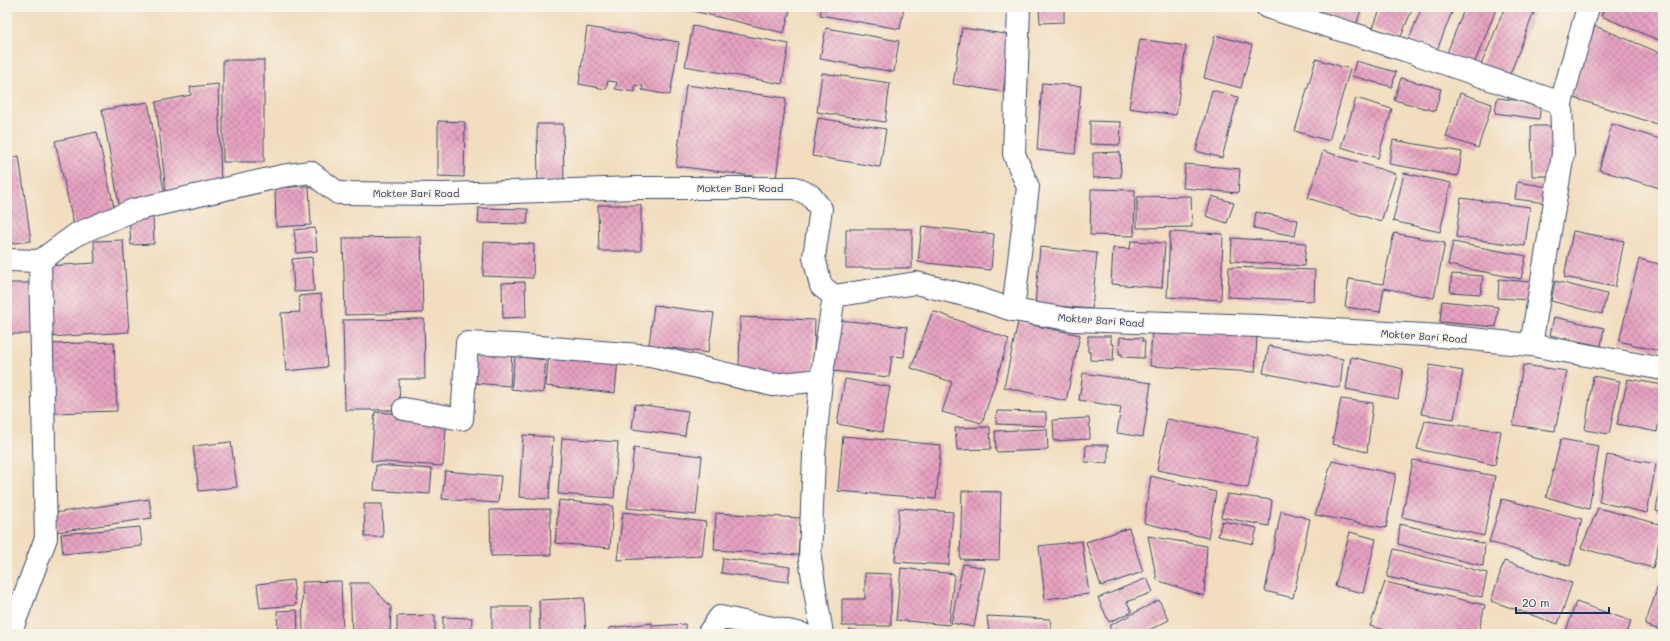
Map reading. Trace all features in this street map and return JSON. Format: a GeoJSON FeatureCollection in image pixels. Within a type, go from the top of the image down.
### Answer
{"type":"FeatureCollection","features":[{"type":"Feature","properties":{"kind":"street"},"geometry":{"type":"LineString","coordinates":[[1014,310],[1028,187],[1014,154],[1018,7]]}},
{"type":"Feature","properties":{"kind":"street"},"geometry":{"type":"LineString","coordinates":[[1267,7],[1405,50],[1561,103]]}},
{"type":"Feature","properties":{"kind":"street"},"geometry":{"type":"LineString","coordinates":[[1531,345],[1564,154],[1561,103],[1588,7]]}},
{"type":"Feature","properties":{"kind":"street","name":"Mokter Bari Road"},"geometry":{"type":"LineString","coordinates":[[40,261],[78,234],[134,210],[282,176],[310,172],[338,193],[443,194],[636,188],[795,188],[810,195],[821,209],[814,257],[821,286],[834,296],[916,283],[977,298],[1014,310],[1074,320],[1260,326],[1442,336],[1531,345],[1663,369]]}},
{"type":"Feature","properties":{"kind":"street"},"geometry":{"type":"LineString","coordinates":[[7,260],[40,261],[46,538],[10,634]]}},
{"type":"Feature","properties":{"kind":"street"},"geometry":{"type":"LineString","coordinates":[[822,634],[810,559],[814,455],[821,380],[834,296]]}},
{"type":"Feature","properties":{"kind":"street"},"geometry":{"type":"LineString","coordinates":[[404,409],[462,419],[467,343],[514,345],[651,356],[773,385],[821,380]]}},
{"type":"Feature","properties":{"kind":"street"},"geometry":{"type":"LineString","coordinates":[[708,634],[720,617],[802,634]]}},
{"type":"Feature","properties":{"kind":"building"},"geometry":{"type":"Polygon","coordinates":[[[689,7],[791,7],[784,33],[689,10],[689,7]]]}},
{"type":"Feature","properties":{"kind":"building"},"geometry":{"type":"Polygon","coordinates":[[[822,7],[904,7],[900,29],[820,15],[822,7]]]}},
{"type":"Feature","properties":{"kind":"building"},"geometry":{"type":"Polygon","coordinates":[[[1039,7],[1064,7],[1064,22],[1040,23],[1039,7]]]}},
{"type":"Feature","properties":{"kind":"building"},"geometry":{"type":"Polygon","coordinates":[[[1323,7],[1362,7],[1356,25],[1321,13],[1323,7]]]}},
{"type":"Feature","properties":{"kind":"building"},"geometry":{"type":"Polygon","coordinates":[[[1381,7],[1413,7],[1400,39],[1373,28],[1381,7]]]}},
{"type":"Feature","properties":{"kind":"building"},"geometry":{"type":"Polygon","coordinates":[[[1422,7],[1454,7],[1437,50],[1409,39],[1422,7]]]}},
{"type":"Feature","properties":{"kind":"building"},"geometry":{"type":"Polygon","coordinates":[[[1465,7],[1497,7],[1472,69],[1445,58],[1465,7]]]}},
{"type":"Feature","properties":{"kind":"building"},"geometry":{"type":"Polygon","coordinates":[[[1505,7],[1536,7],[1507,82],[1479,70],[1505,7]]]}},
{"type":"Feature","properties":{"kind":"building"},"geometry":{"type":"Polygon","coordinates":[[[1605,7],[1663,7],[1663,42],[1601,16],[1605,7]]]}},
{"type":"Feature","properties":{"kind":"building"},"geometry":{"type":"Polygon","coordinates":[[[693,26],[789,44],[782,84],[685,66],[693,26]]]}},
{"type":"Feature","properties":{"kind":"building"},"geometry":{"type":"Polygon","coordinates":[[[1595,26],[1663,54],[1663,126],[1571,97],[1595,26]]]}},
{"type":"Feature","properties":{"kind":"building"},"geometry":{"type":"Polygon","coordinates":[[[587,27],[679,42],[670,95],[642,90],[643,86],[635,85],[635,92],[615,89],[617,82],[608,81],[606,89],[579,84],[587,27]]]}},
{"type":"Feature","properties":{"kind":"building"},"geometry":{"type":"Polygon","coordinates":[[[826,28],[899,41],[894,72],[820,59],[826,28]]]}},
{"type":"Feature","properties":{"kind":"building"},"geometry":{"type":"Polygon","coordinates":[[[962,28],[1012,35],[1003,92],[953,84],[962,28]]]}},
{"type":"Feature","properties":{"kind":"building"},"geometry":{"type":"Polygon","coordinates":[[[1215,35],[1252,45],[1241,88],[1204,78],[1215,35]]]}},
{"type":"Feature","properties":{"kind":"building"},"geometry":{"type":"Polygon","coordinates":[[[1140,39],[1186,46],[1176,115],[1129,108],[1140,39]]]}},
{"type":"Feature","properties":{"kind":"building"},"geometry":{"type":"Polygon","coordinates":[[[1316,59],[1350,69],[1329,141],[1295,131],[1316,59]]]}},
{"type":"Feature","properties":{"kind":"building"},"geometry":{"type":"Polygon","coordinates":[[[223,60],[264,60],[264,162],[223,162],[223,60]]]}},
{"type":"Feature","properties":{"kind":"building"},"geometry":{"type":"Polygon","coordinates":[[[1356,61],[1396,72],[1392,87],[1352,76],[1356,61]]]}},
{"type":"Feature","properties":{"kind":"building"},"geometry":{"type":"Polygon","coordinates":[[[822,73],[890,83],[885,122],[817,112],[822,73]]]}},
{"type":"Feature","properties":{"kind":"building"},"geometry":{"type":"Polygon","coordinates":[[[1401,78],[1441,89],[1435,111],[1394,100],[1401,78]]]}},
{"type":"Feature","properties":{"kind":"building"},"geometry":{"type":"Polygon","coordinates":[[[1042,83],[1081,86],[1075,154],[1037,150],[1042,83]]]}},
{"type":"Feature","properties":{"kind":"building"},"geometry":{"type":"Polygon","coordinates":[[[218,84],[221,185],[166,192],[156,102],[191,95],[190,87],[218,84]]]}},
{"type":"Feature","properties":{"kind":"building"},"geometry":{"type":"Polygon","coordinates":[[[686,85],[786,98],[776,179],[676,166],[686,85]]]}},
{"type":"Feature","properties":{"kind":"building"},"geometry":{"type":"Polygon","coordinates":[[[1212,90],[1238,97],[1222,158],[1196,151],[1212,90]]]}},
{"type":"Feature","properties":{"kind":"building"},"geometry":{"type":"Polygon","coordinates":[[[1460,93],[1492,104],[1478,148],[1446,137],[1460,93]]]}},
{"type":"Feature","properties":{"kind":"building"},"geometry":{"type":"Polygon","coordinates":[[[1356,98],[1392,109],[1378,158],[1341,147],[1356,98]]]}},
{"type":"Feature","properties":{"kind":"building"},"geometry":{"type":"Polygon","coordinates":[[[1497,98],[1541,103],[1539,119],[1495,113],[1497,98]]]}},
{"type":"Feature","properties":{"kind":"building"},"geometry":{"type":"Polygon","coordinates":[[[148,102],[165,196],[119,204],[102,110],[148,102]]]}},
{"type":"Feature","properties":{"kind":"building"},"geometry":{"type":"Polygon","coordinates":[[[818,118],[886,129],[880,167],[812,156],[818,118]]]}},
{"type":"Feature","properties":{"kind":"building"},"geometry":{"type":"Polygon","coordinates":[[[438,121],[465,122],[464,177],[438,176],[438,121]]]}},
{"type":"Feature","properties":{"kind":"building"},"geometry":{"type":"Polygon","coordinates":[[[1090,121],[1121,122],[1120,145],[1090,144],[1090,121]]]}},
{"type":"Feature","properties":{"kind":"building"},"geometry":{"type":"Polygon","coordinates":[[[537,124],[563,124],[564,183],[538,183],[537,124]]]}},
{"type":"Feature","properties":{"kind":"building"},"geometry":{"type":"Polygon","coordinates":[[[1612,124],[1663,140],[1663,189],[1599,170],[1612,124]]]}},
{"type":"Feature","properties":{"kind":"building"},"geometry":{"type":"Polygon","coordinates":[[[1531,126],[1552,126],[1553,176],[1532,176],[1531,126]]]}},
{"type":"Feature","properties":{"kind":"building"},"geometry":{"type":"Polygon","coordinates":[[[97,132],[115,211],[74,226],[55,141],[97,132]]]}},
{"type":"Feature","properties":{"kind":"building"},"geometry":{"type":"Polygon","coordinates":[[[1393,140],[1462,152],[1458,176],[1389,164],[1393,140]]]}},
{"type":"Feature","properties":{"kind":"building"},"geometry":{"type":"Polygon","coordinates":[[[1323,151],[1396,174],[1381,222],[1308,198],[1323,151]]]}},
{"type":"Feature","properties":{"kind":"building"},"geometry":{"type":"Polygon","coordinates":[[[1120,152],[1121,177],[1093,178],[1093,153],[1120,152]]]}},
{"type":"Feature","properties":{"kind":"building"},"geometry":{"type":"Polygon","coordinates":[[[19,156],[31,241],[7,244],[7,158],[19,156]]]}},
{"type":"Feature","properties":{"kind":"building"},"geometry":{"type":"Polygon","coordinates":[[[1185,164],[1240,169],[1238,193],[1183,188],[1185,164]]]}},
{"type":"Feature","properties":{"kind":"building"},"geometry":{"type":"Polygon","coordinates":[[[1404,173],[1451,183],[1440,232],[1393,221],[1404,173]]]}},
{"type":"Feature","properties":{"kind":"building"},"geometry":{"type":"Polygon","coordinates":[[[1517,182],[1549,187],[1547,203],[1515,199],[1517,182]]]}},
{"type":"Feature","properties":{"kind":"building"},"geometry":{"type":"Polygon","coordinates":[[[309,186],[311,225],[276,227],[275,188],[309,186]]]}},
{"type":"Feature","properties":{"kind":"building"},"geometry":{"type":"Polygon","coordinates":[[[1091,189],[1135,190],[1134,236],[1090,235],[1091,189]]]}},
{"type":"Feature","properties":{"kind":"building"},"geometry":{"type":"Polygon","coordinates":[[[1191,196],[1192,227],[1137,228],[1137,197],[1191,196]]]}},
{"type":"Feature","properties":{"kind":"building"},"geometry":{"type":"Polygon","coordinates":[[[1212,196],[1234,203],[1227,223],[1206,216],[1212,196]]]}},
{"type":"Feature","properties":{"kind":"building"},"geometry":{"type":"Polygon","coordinates":[[[1461,198],[1530,207],[1525,246],[1456,237],[1461,198]]]}},
{"type":"Feature","properties":{"kind":"building"},"geometry":{"type":"Polygon","coordinates":[[[598,205],[641,205],[641,251],[599,251],[598,205]]]}},
{"type":"Feature","properties":{"kind":"building"},"geometry":{"type":"Polygon","coordinates":[[[479,208],[528,209],[527,224],[478,223],[479,208]]]}},
{"type":"Feature","properties":{"kind":"building"},"geometry":{"type":"Polygon","coordinates":[[[1256,212],[1298,220],[1295,236],[1254,228],[1256,212]]]}},
{"type":"Feature","properties":{"kind":"building"},"geometry":{"type":"Polygon","coordinates":[[[153,214],[154,244],[131,245],[129,215],[153,214]]]}},
{"type":"Feature","properties":{"kind":"building"},"geometry":{"type":"Polygon","coordinates":[[[922,226],[994,234],[991,270],[918,262],[922,226]]]}},
{"type":"Feature","properties":{"kind":"building"},"geometry":{"type":"Polygon","coordinates":[[[315,228],[317,251],[297,253],[294,230],[315,228]]]}},
{"type":"Feature","properties":{"kind":"building"},"geometry":{"type":"Polygon","coordinates":[[[846,229],[912,229],[912,268],[846,268],[846,229]]]}},
{"type":"Feature","properties":{"kind":"building"},"geometry":{"type":"Polygon","coordinates":[[[1573,231],[1624,241],[1615,287],[1564,277],[1573,231]]]}},
{"type":"Feature","properties":{"kind":"building"},"geometry":{"type":"Polygon","coordinates":[[[1170,232],[1223,234],[1221,300],[1167,297],[1170,232]]]}},
{"type":"Feature","properties":{"kind":"building"},"geometry":{"type":"Polygon","coordinates":[[[1394,233],[1445,243],[1434,298],[1384,288],[1380,312],[1345,307],[1349,279],[1383,284],[1394,233]]]}},
{"type":"Feature","properties":{"kind":"building"},"geometry":{"type":"Polygon","coordinates":[[[421,237],[423,313],[345,315],[343,238],[421,237]]]}},
{"type":"Feature","properties":{"kind":"building"},"geometry":{"type":"Polygon","coordinates":[[[1232,238],[1306,243],[1304,266],[1231,261],[1232,238]]]}},
{"type":"Feature","properties":{"kind":"building"},"geometry":{"type":"Polygon","coordinates":[[[123,240],[129,332],[50,337],[46,266],[95,263],[94,241],[123,240]]]}},
{"type":"Feature","properties":{"kind":"building"},"geometry":{"type":"Polygon","coordinates":[[[1131,241],[1165,243],[1162,288],[1111,284],[1113,248],[1130,249],[1131,241]]]}},
{"type":"Feature","properties":{"kind":"building"},"geometry":{"type":"Polygon","coordinates":[[[484,242],[534,244],[533,278],[483,276],[484,242]]]}},
{"type":"Feature","properties":{"kind":"building"},"geometry":{"type":"Polygon","coordinates":[[[1453,242],[1526,256],[1521,279],[1448,265],[1453,242]]]}},
{"type":"Feature","properties":{"kind":"building"},"geometry":{"type":"Polygon","coordinates":[[[1040,247],[1097,253],[1092,309],[1035,304],[1040,247]]]}},
{"type":"Feature","properties":{"kind":"building"},"geometry":{"type":"Polygon","coordinates":[[[312,257],[314,291],[294,292],[292,259],[312,257]]]}},
{"type":"Feature","properties":{"kind":"building"},"geometry":{"type":"Polygon","coordinates":[[[1639,259],[1663,265],[1663,335],[1659,351],[1619,341],[1639,259]]]}},
{"type":"Feature","properties":{"kind":"building"},"geometry":{"type":"Polygon","coordinates":[[[1229,267],[1315,270],[1314,301],[1228,297],[1229,267]]]}},
{"type":"Feature","properties":{"kind":"building"},"geometry":{"type":"Polygon","coordinates":[[[1452,274],[1483,276],[1481,294],[1450,292],[1452,274]]]}},
{"type":"Feature","properties":{"kind":"building"},"geometry":{"type":"Polygon","coordinates":[[[1499,279],[1530,282],[1529,300],[1498,298],[1499,279]]]}},
{"type":"Feature","properties":{"kind":"building"},"geometry":{"type":"Polygon","coordinates":[[[1555,281],[1607,294],[1602,314],[1551,301],[1555,281]]]}},
{"type":"Feature","properties":{"kind":"building"},"geometry":{"type":"Polygon","coordinates":[[[525,282],[526,317],[503,318],[502,283],[525,282]]]}},
{"type":"Feature","properties":{"kind":"building"},"geometry":{"type":"Polygon","coordinates":[[[7,283],[36,283],[37,334],[7,334],[7,283]]]}},
{"type":"Feature","properties":{"kind":"building"},"geometry":{"type":"Polygon","coordinates":[[[321,294],[327,367],[286,371],[281,313],[300,312],[299,296],[321,294]]]}},
{"type":"Feature","properties":{"kind":"building"},"geometry":{"type":"Polygon","coordinates":[[[1442,301],[1498,307],[1496,327],[1440,322],[1442,301]]]}},
{"type":"Feature","properties":{"kind":"building"},"geometry":{"type":"Polygon","coordinates":[[[654,305],[714,313],[708,353],[649,345],[654,305]]]}},
{"type":"Feature","properties":{"kind":"building"},"geometry":{"type":"Polygon","coordinates":[[[933,311],[1009,339],[982,423],[942,412],[952,382],[911,368],[933,311]]]}},
{"type":"Feature","properties":{"kind":"building"},"geometry":{"type":"Polygon","coordinates":[[[740,317],[815,320],[813,375],[739,373],[740,317]]]}},
{"type":"Feature","properties":{"kind":"building"},"geometry":{"type":"Polygon","coordinates":[[[1554,317],[1604,328],[1601,346],[1550,335],[1554,317]]]}},
{"type":"Feature","properties":{"kind":"building"},"geometry":{"type":"Polygon","coordinates":[[[424,319],[425,379],[399,379],[400,410],[345,410],[343,320],[424,319]]]}},
{"type":"Feature","properties":{"kind":"building"},"geometry":{"type":"Polygon","coordinates":[[[839,320],[907,327],[904,357],[892,356],[889,377],[833,371],[839,320]]]}},
{"type":"Feature","properties":{"kind":"building"},"geometry":{"type":"Polygon","coordinates":[[[1018,322],[1080,335],[1066,401],[1004,387],[1018,322]]]}},
{"type":"Feature","properties":{"kind":"building"},"geometry":{"type":"Polygon","coordinates":[[[1152,330],[1257,337],[1255,372],[1150,366],[1152,330]]]}},
{"type":"Feature","properties":{"kind":"building"},"geometry":{"type":"Polygon","coordinates":[[[1088,336],[1111,336],[1111,344],[1114,344],[1113,361],[1090,360],[1090,352],[1088,352],[1088,336]]]}},
{"type":"Feature","properties":{"kind":"building"},"geometry":{"type":"Polygon","coordinates":[[[1120,337],[1143,338],[1142,341],[1145,341],[1144,358],[1121,357],[1122,354],[1119,354],[1120,337]]]}},
{"type":"Feature","properties":{"kind":"building"},"geometry":{"type":"Polygon","coordinates":[[[114,342],[117,411],[54,413],[51,344],[114,342]]]}},
{"type":"Feature","properties":{"kind":"building"},"geometry":{"type":"Polygon","coordinates":[[[1269,346],[1343,359],[1340,388],[1263,373],[1269,346]]]}},
{"type":"Feature","properties":{"kind":"building"},"geometry":{"type":"Polygon","coordinates":[[[475,350],[512,353],[510,386],[472,383],[475,350]]]}},
{"type":"Feature","properties":{"kind":"building"},"geometry":{"type":"Polygon","coordinates":[[[549,352],[618,359],[615,393],[546,386],[549,352]]]}},
{"type":"Feature","properties":{"kind":"building"},"geometry":{"type":"Polygon","coordinates":[[[515,356],[546,360],[543,393],[511,389],[515,356]]]}},
{"type":"Feature","properties":{"kind":"building"},"geometry":{"type":"Polygon","coordinates":[[[1351,357],[1403,369],[1398,399],[1346,389],[1351,357]]]}},
{"type":"Feature","properties":{"kind":"building"},"geometry":{"type":"Polygon","coordinates":[[[1430,365],[1463,371],[1454,419],[1421,414],[1430,365]]]}},
{"type":"Feature","properties":{"kind":"building"},"geometry":{"type":"Polygon","coordinates":[[[1523,365],[1567,371],[1555,431],[1513,425],[1523,365]]]}},
{"type":"Feature","properties":{"kind":"building"},"geometry":{"type":"Polygon","coordinates":[[[1083,373],[1151,383],[1143,437],[1117,433],[1121,407],[1079,400],[1083,373]]]}},
{"type":"Feature","properties":{"kind":"building"},"geometry":{"type":"Polygon","coordinates":[[[1593,376],[1620,381],[1609,434],[1585,430],[1593,376]]]}},
{"type":"Feature","properties":{"kind":"building"},"geometry":{"type":"Polygon","coordinates":[[[845,379],[890,387],[882,432],[837,424],[845,379]]]}},
{"type":"Feature","properties":{"kind":"building"},"geometry":{"type":"Polygon","coordinates":[[[1628,379],[1663,385],[1663,396],[1657,432],[1617,424],[1628,379]]]}},
{"type":"Feature","properties":{"kind":"building"},"geometry":{"type":"Polygon","coordinates":[[[1341,399],[1373,403],[1367,452],[1332,444],[1341,399]]]}},
{"type":"Feature","properties":{"kind":"building"},"geometry":{"type":"Polygon","coordinates":[[[635,404],[688,411],[685,436],[632,429],[635,404]]]}},
{"type":"Feature","properties":{"kind":"building"},"geometry":{"type":"Polygon","coordinates":[[[997,411],[1046,412],[1046,426],[996,424],[997,411]]]}},
{"type":"Feature","properties":{"kind":"building"},"geometry":{"type":"Polygon","coordinates":[[[375,412],[447,417],[443,466],[371,461],[375,412]]]}},
{"type":"Feature","properties":{"kind":"building"},"geometry":{"type":"Polygon","coordinates":[[[1089,418],[1090,439],[1054,441],[1053,420],[1089,418]]]}},
{"type":"Feature","properties":{"kind":"building"},"geometry":{"type":"Polygon","coordinates":[[[1167,419],[1258,437],[1248,488],[1157,470],[1167,419]]]}},
{"type":"Feature","properties":{"kind":"building"},"geometry":{"type":"Polygon","coordinates":[[[1425,421],[1501,431],[1495,465],[1417,449],[1425,421]]]}},
{"type":"Feature","properties":{"kind":"building"},"geometry":{"type":"Polygon","coordinates":[[[990,427],[991,449],[957,450],[955,428],[990,427]]]}},
{"type":"Feature","properties":{"kind":"building"},"geometry":{"type":"Polygon","coordinates":[[[1047,429],[1048,450],[996,452],[995,431],[1047,429]]]}},
{"type":"Feature","properties":{"kind":"building"},"geometry":{"type":"Polygon","coordinates":[[[523,435],[553,437],[549,499],[519,497],[523,435]]]}},
{"type":"Feature","properties":{"kind":"building"},"geometry":{"type":"Polygon","coordinates":[[[843,436],[941,445],[936,499],[838,491],[843,436]]]}},
{"type":"Feature","properties":{"kind":"building"},"geometry":{"type":"Polygon","coordinates":[[[562,438],[618,442],[614,498],[558,494],[562,438]]]}},
{"type":"Feature","properties":{"kind":"building"},"geometry":{"type":"Polygon","coordinates":[[[1561,439],[1599,446],[1589,509],[1546,497],[1561,439]]]}},
{"type":"Feature","properties":{"kind":"building"},"geometry":{"type":"Polygon","coordinates":[[[231,442],[237,487],[199,491],[193,446],[231,442]]]}},
{"type":"Feature","properties":{"kind":"building"},"geometry":{"type":"Polygon","coordinates":[[[1086,445],[1108,445],[1108,463],[1085,462],[1086,445]]]}},
{"type":"Feature","properties":{"kind":"building"},"geometry":{"type":"Polygon","coordinates":[[[634,448],[702,456],[696,515],[627,508],[634,448]]]}},
{"type":"Feature","properties":{"kind":"building"},"geometry":{"type":"Polygon","coordinates":[[[1607,455],[1656,464],[1647,513],[1599,502],[1607,455]]]}},
{"type":"Feature","properties":{"kind":"building"},"geometry":{"type":"Polygon","coordinates":[[[1413,460],[1495,476],[1484,536],[1402,517],[1413,460]]]}},
{"type":"Feature","properties":{"kind":"building"},"geometry":{"type":"Polygon","coordinates":[[[1332,461],[1396,474],[1386,528],[1315,515],[1332,461]]]}},
{"type":"Feature","properties":{"kind":"building"},"geometry":{"type":"Polygon","coordinates":[[[376,465],[432,469],[430,494],[374,490],[376,465]]]}},
{"type":"Feature","properties":{"kind":"building"},"geometry":{"type":"Polygon","coordinates":[[[445,471],[501,476],[498,503],[442,499],[445,471]]]}},
{"type":"Feature","properties":{"kind":"building"},"geometry":{"type":"Polygon","coordinates":[[[1663,474],[1663,513],[1656,511],[1663,474]]]}},
{"type":"Feature","properties":{"kind":"building"},"geometry":{"type":"Polygon","coordinates":[[[1151,476],[1216,492],[1208,538],[1144,523],[1151,476]]]}},
{"type":"Feature","properties":{"kind":"building"},"geometry":{"type":"Polygon","coordinates":[[[962,491],[1001,492],[999,560],[960,559],[962,491]]]}},
{"type":"Feature","properties":{"kind":"building"},"geometry":{"type":"Polygon","coordinates":[[[1227,494],[1272,500],[1269,526],[1221,517],[1227,494]]]}},
{"type":"Feature","properties":{"kind":"building"},"geometry":{"type":"Polygon","coordinates":[[[149,499],[152,518],[57,532],[54,513],[149,499]]]}},
{"type":"Feature","properties":{"kind":"building"},"geometry":{"type":"Polygon","coordinates":[[[1502,499],[1582,519],[1570,566],[1489,542],[1502,499]]]}},
{"type":"Feature","properties":{"kind":"building"},"geometry":{"type":"Polygon","coordinates":[[[559,500],[613,506],[610,548],[555,543],[559,500]]]}},
{"type":"Feature","properties":{"kind":"building"},"geometry":{"type":"Polygon","coordinates":[[[364,504],[382,504],[383,537],[365,537],[364,504]]]}},
{"type":"Feature","properties":{"kind":"building"},"geometry":{"type":"Polygon","coordinates":[[[899,508],[953,512],[949,565],[895,562],[899,508]]]}},
{"type":"Feature","properties":{"kind":"building"},"geometry":{"type":"Polygon","coordinates":[[[1598,508],[1663,525],[1653,568],[1581,548],[1598,508]]]}},
{"type":"Feature","properties":{"kind":"building"},"geometry":{"type":"Polygon","coordinates":[[[550,509],[551,555],[491,556],[490,510],[550,509]]]}},
{"type":"Feature","properties":{"kind":"building"},"geometry":{"type":"Polygon","coordinates":[[[1281,511],[1310,519],[1293,598],[1265,591],[1281,511]]]}},
{"type":"Feature","properties":{"kind":"building"},"geometry":{"type":"Polygon","coordinates":[[[623,512],[706,522],[702,556],[617,560],[623,512]]]}},
{"type":"Feature","properties":{"kind":"building"},"geometry":{"type":"Polygon","coordinates":[[[716,513],[801,518],[798,555],[714,550],[716,513]]]}},
{"type":"Feature","properties":{"kind":"building"},"geometry":{"type":"Polygon","coordinates":[[[1222,521],[1257,528],[1253,544],[1218,536],[1222,521]]]}},
{"type":"Feature","properties":{"kind":"building"},"geometry":{"type":"Polygon","coordinates":[[[1400,524],[1485,544],[1483,566],[1398,544],[1400,524]]]}},
{"type":"Feature","properties":{"kind":"building"},"geometry":{"type":"Polygon","coordinates":[[[140,527],[142,546],[63,554],[61,534],[140,527]]]}},
{"type":"Feature","properties":{"kind":"building"},"geometry":{"type":"Polygon","coordinates":[[[1129,528],[1143,572],[1101,586],[1086,542],[1129,528]]]}},
{"type":"Feature","properties":{"kind":"building"},"geometry":{"type":"Polygon","coordinates":[[[1350,532],[1376,539],[1363,593],[1335,586],[1350,532]]]}},
{"type":"Feature","properties":{"kind":"building"},"geometry":{"type":"Polygon","coordinates":[[[1148,536],[1207,546],[1204,596],[1157,580],[1148,536]]]}},
{"type":"Feature","properties":{"kind":"building"},"geometry":{"type":"Polygon","coordinates":[[[1082,541],[1089,594],[1045,599],[1039,546],[1082,541]]]}},
{"type":"Feature","properties":{"kind":"building"},"geometry":{"type":"Polygon","coordinates":[[[1394,549],[1487,573],[1482,597],[1387,577],[1394,549]]]}},
{"type":"Feature","properties":{"kind":"building"},"geometry":{"type":"Polygon","coordinates":[[[723,558],[790,567],[788,582],[721,573],[723,558]]]}},
{"type":"Feature","properties":{"kind":"building"},"geometry":{"type":"Polygon","coordinates":[[[1504,561],[1572,583],[1558,624],[1491,601],[1504,561]]]}},
{"type":"Feature","properties":{"kind":"building"},"geometry":{"type":"Polygon","coordinates":[[[963,564],[985,568],[974,627],[951,623],[963,564]]]}},
{"type":"Feature","properties":{"kind":"building"},"geometry":{"type":"Polygon","coordinates":[[[901,568],[954,574],[949,625],[896,620],[901,568]]]}},
{"type":"Feature","properties":{"kind":"building"},"geometry":{"type":"Polygon","coordinates":[[[865,573],[891,574],[891,626],[842,626],[842,599],[865,599],[865,573]]]}},
{"type":"Feature","properties":{"kind":"building"},"geometry":{"type":"Polygon","coordinates":[[[1147,578],[1153,592],[1127,602],[1132,612],[1109,622],[1098,598],[1147,578]]]}},
{"type":"Feature","properties":{"kind":"building"},"geometry":{"type":"Polygon","coordinates":[[[293,580],[296,605],[260,608],[257,584],[293,580]]]}},
{"type":"Feature","properties":{"kind":"building"},"geometry":{"type":"Polygon","coordinates":[[[1660,580],[1663,581],[1663,631],[1645,625],[1660,580]]]}},
{"type":"Feature","properties":{"kind":"building"},"geometry":{"type":"Polygon","coordinates":[[[341,581],[343,634],[303,634],[302,582],[341,581]]]}},
{"type":"Feature","properties":{"kind":"building"},"geometry":{"type":"Polygon","coordinates":[[[1385,582],[1485,605],[1478,634],[1402,634],[1370,626],[1385,582]]]}},
{"type":"Feature","properties":{"kind":"building"},"geometry":{"type":"Polygon","coordinates":[[[350,583],[369,583],[391,607],[390,634],[352,634],[350,583]]]}},
{"type":"Feature","properties":{"kind":"building"},"geometry":{"type":"Polygon","coordinates":[[[584,598],[586,634],[540,634],[539,600],[584,598]]]}},
{"type":"Feature","properties":{"kind":"building"},"geometry":{"type":"Polygon","coordinates":[[[1159,600],[1169,620],[1141,634],[1113,634],[1109,626],[1159,600]]]}},
{"type":"Feature","properties":{"kind":"building"},"geometry":{"type":"Polygon","coordinates":[[[1576,602],[1631,621],[1627,634],[1565,634],[1576,602]]]}},
{"type":"Feature","properties":{"kind":"building"},"geometry":{"type":"Polygon","coordinates":[[[492,607],[530,607],[530,634],[492,634],[492,607]]]}},
{"type":"Feature","properties":{"kind":"building"},"geometry":{"type":"Polygon","coordinates":[[[297,610],[298,634],[278,634],[277,611],[297,610]]]}},
{"type":"Feature","properties":{"kind":"building"},"geometry":{"type":"Polygon","coordinates":[[[435,615],[435,634],[397,634],[397,616],[435,615]]]}},
{"type":"Feature","properties":{"kind":"building"},"geometry":{"type":"Polygon","coordinates":[[[987,616],[1050,619],[1052,634],[989,634],[987,616]]]}},
{"type":"Feature","properties":{"kind":"building"},"geometry":{"type":"Polygon","coordinates":[[[443,617],[472,618],[471,634],[443,634],[443,617]]]}},
{"type":"Feature","properties":{"kind":"building"},"geometry":{"type":"Polygon","coordinates":[[[652,623],[652,626],[685,624],[686,634],[609,634],[609,628],[652,623]]]}},
{"type":"Feature","properties":{"kind":"building"},"geometry":{"type":"Polygon","coordinates":[[[849,630],[878,633],[878,634],[849,634],[849,630]]]}}]}
